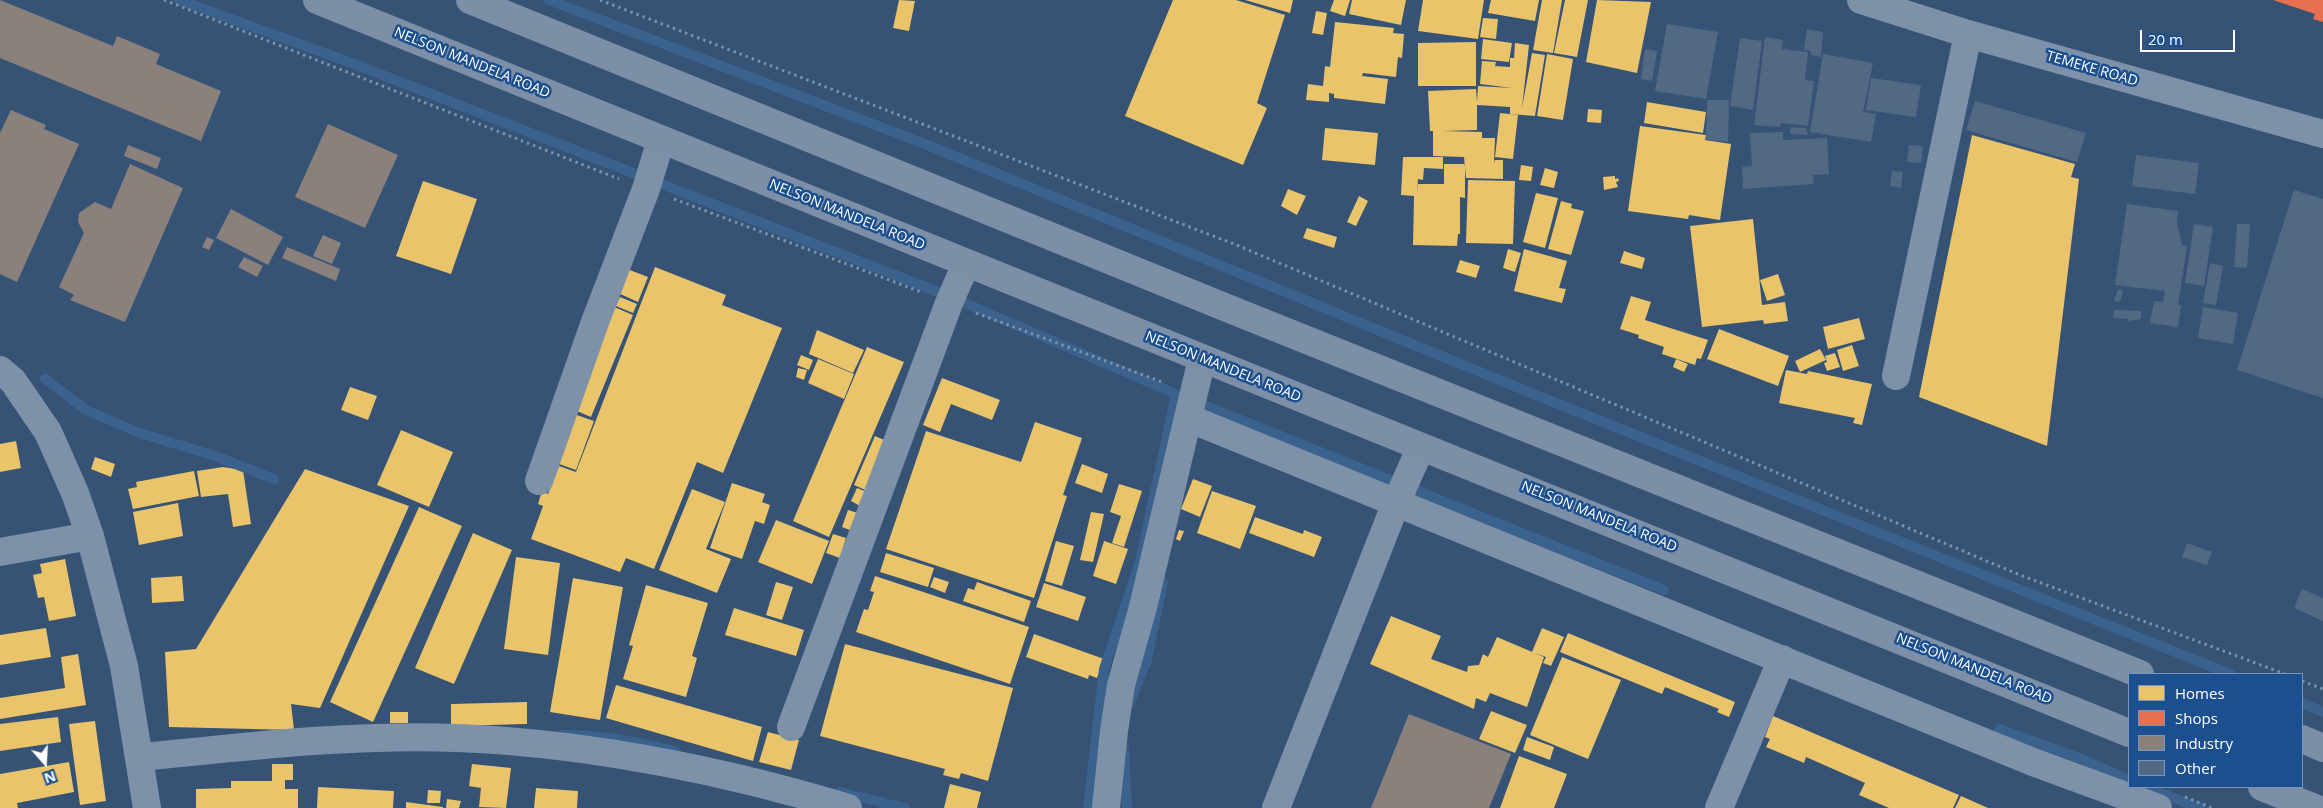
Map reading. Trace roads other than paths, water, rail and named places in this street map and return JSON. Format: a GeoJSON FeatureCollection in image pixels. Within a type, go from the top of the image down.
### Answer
{"type":"FeatureCollection","features":[{"type":"Feature","properties":{"kind":"main road","name":"NELSON MANDELA ROAD"},"geometry":{"type":"LineString","coordinates":[[317,0],[2128,733]]}},
{"type":"Feature","properties":{"kind":"main road"},"geometry":{"type":"LineString","coordinates":[[470,0],[1236,312],[2138,673]]}},
{"type":"Feature","properties":{"kind":"main road"},"geometry":{"type":"LineString","coordinates":[[2303,739],[2323,748]]}},
{"type":"Feature","properties":{"kind":"main road"},"geometry":{"type":"LineString","coordinates":[[2265,788],[2315,808]]}},
{"type":"Feature","properties":{"kind":"street","name":"TEMEKE ROAD"},"geometry":{"type":"LineString","coordinates":[[1861,0],[1968,34],[2323,134]]}},
{"type":"Feature","properties":{"kind":"street"},"geometry":{"type":"LineString","coordinates":[[1896,376],[1968,34]]}},
{"type":"Feature","properties":{"kind":"street"},"geometry":{"type":"LineString","coordinates":[[539,481],[595,322],[646,189],[661,140]]}},
{"type":"Feature","properties":{"kind":"street"},"geometry":{"type":"LineString","coordinates":[[791,727],[949,303],[966,264]]}},
{"type":"Feature","properties":{"kind":"street"},"geometry":{"type":"LineString","coordinates":[[1106,808],[1121,685],[1143,608],[1202,359]]}},
{"type":"Feature","properties":{"kind":"street"},"geometry":{"type":"LineString","coordinates":[[0,370],[13,381],[48,432],[76,493],[90,536],[124,666],[147,808]]}},
{"type":"Feature","properties":{"kind":"street"},"geometry":{"type":"LineString","coordinates":[[1190,406],[1396,503],[2032,762],[2158,808]]}},
{"type":"Feature","properties":{"kind":"street"},"geometry":{"type":"LineString","coordinates":[[1276,808],[1396,503],[1421,447]]}},
{"type":"Feature","properties":{"kind":"street"},"geometry":{"type":"LineString","coordinates":[[0,552],[90,536]]}},
{"type":"Feature","properties":{"kind":"street"},"geometry":{"type":"LineString","coordinates":[[1719,808],[1782,659]]}},
{"type":"Feature","properties":{"kind":"street"},"geometry":{"type":"LineString","coordinates":[[139,757],[376,738],[474,740],[577,749],[707,771],[848,808]]}},
{"type":"Feature","properties":{"kind":"waterway"},"geometry":{"type":"LineString","coordinates":[[179,0],[349,62],[951,297],[1176,394],[1664,590]]}},
{"type":"Feature","properties":{"kind":"waterway"},"geometry":{"type":"LineString","coordinates":[[549,0],[925,144],[1541,397],[2228,673]]}},
{"type":"Feature","properties":{"kind":"waterway"},"geometry":{"type":"LineString","coordinates":[[45,379],[86,410],[137,432],[215,456],[274,479]]}},
{"type":"Feature","properties":{"kind":"waterway"},"geometry":{"type":"LineString","coordinates":[[1088,808],[1104,669],[1140,561],[1176,394]]}},
{"type":"Feature","properties":{"kind":"waterway"},"geometry":{"type":"LineString","coordinates":[[1130,703],[1147,660],[1163,582]]}},
{"type":"Feature","properties":{"kind":"waterway"},"geometry":{"type":"LineString","coordinates":[[2303,703],[2323,712]]}},
{"type":"Feature","properties":{"kind":"waterway"},"geometry":{"type":"LineString","coordinates":[[1999,729],[2082,759],[2128,780]]}},
{"type":"Feature","properties":{"kind":"waterway"},"geometry":{"type":"LineString","coordinates":[[559,735],[603,737],[675,751]]}},
{"type":"Feature","properties":{"kind":"waterway"},"geometry":{"type":"LineString","coordinates":[[1124,747],[1127,808]]}},
{"type":"Feature","properties":{"kind":"waterway"},"geometry":{"type":"LineString","coordinates":[[2148,788],[2200,808]]}},
{"type":"Feature","properties":{"kind":"waterway"},"geometry":{"type":"LineString","coordinates":[[840,792],[905,808]]}}]}
